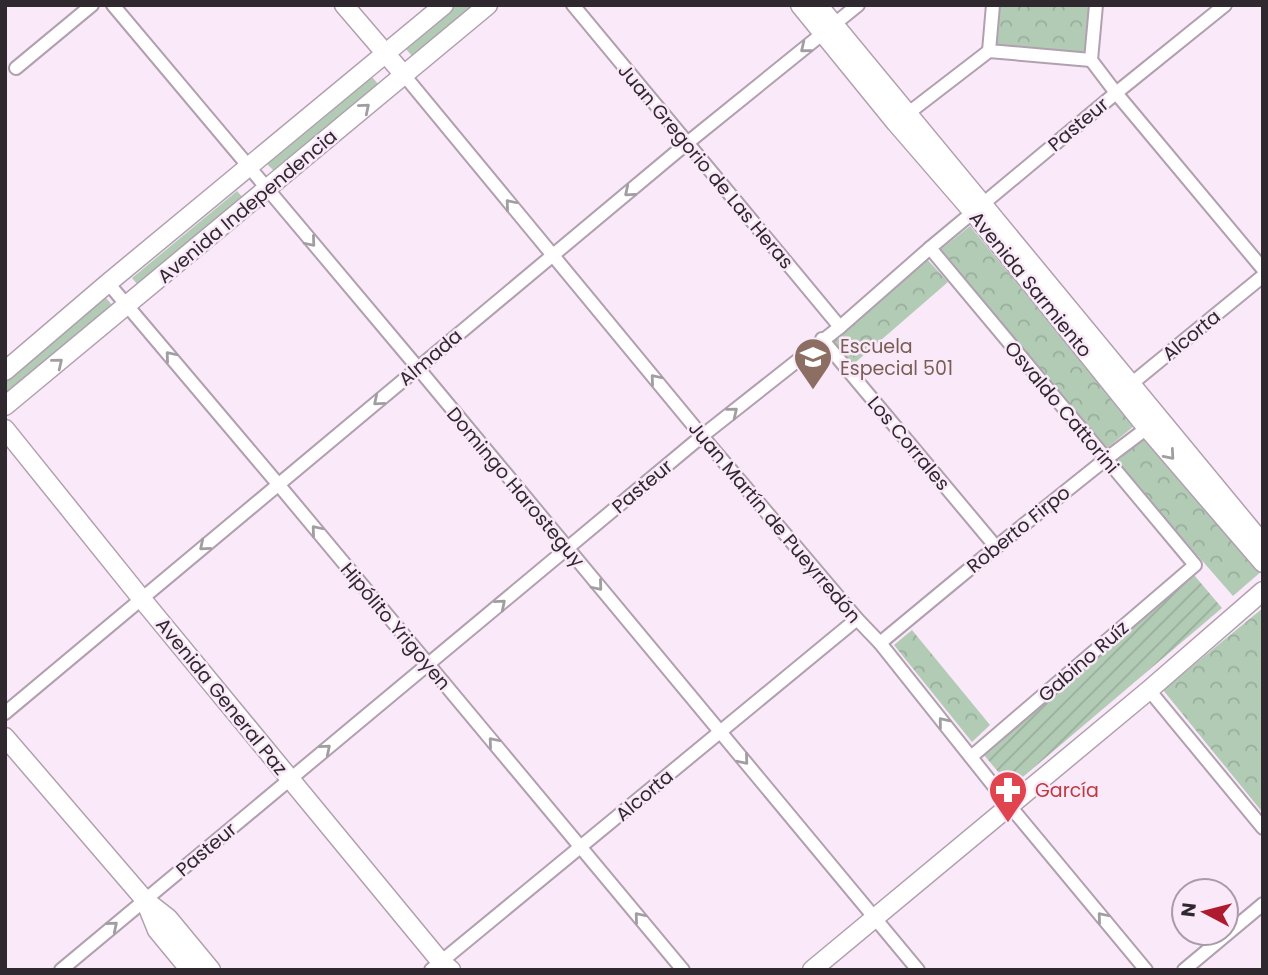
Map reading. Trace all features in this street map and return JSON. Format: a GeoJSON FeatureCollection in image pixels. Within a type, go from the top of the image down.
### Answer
{"type":"FeatureCollection","features":[{"type":"Feature","properties":{"kind":"main road"},"geometry":{"type":"LineString","coordinates":[[344,5],[404,75]]}},
{"type":"Feature","properties":{"kind":"main road","name":"Avenida Independencia"},"geometry":{"type":"LineString","coordinates":[[5,371],[444,5]]}},
{"type":"Feature","properties":{"kind":"main road","name":"Avenida Independencia"},"geometry":{"type":"LineString","coordinates":[[5,407],[488,5]]}},
{"type":"Feature","properties":{"kind":"main road","name":"Avenida Sarmiento"},"geometry":{"type":"LineString","coordinates":[[800,5],[829,29],[978,208],[1263,563]]}},
{"type":"Feature","properties":{"kind":"main road","name":"Avenida Sarmiento"},"geometry":{"type":"LineString","coordinates":[[818,5],[829,29]]}},
{"type":"Feature","properties":{"kind":"main road","name":"Avenida Sarmiento"},"geometry":{"type":"LineString","coordinates":[[1153,423],[1263,544]]}},
{"type":"Feature","properties":{"kind":"main road","name":"Avenida General Paz"},"geometry":{"type":"LineString","coordinates":[[5,429],[442,968]]}},
{"type":"Feature","properties":{"kind":"main road"},"geometry":{"type":"LineString","coordinates":[[812,970],[1149,690],[1263,591]]}},
{"type":"Feature","properties":{"kind":"main road"},"geometry":{"type":"LineString","coordinates":[[5,737],[145,900],[168,918],[211,970]]}},
{"type":"Feature","properties":{"kind":"main road"},"geometry":{"type":"LineString","coordinates":[[145,900],[158,930],[190,970]]}},
{"type":"Feature","properties":{"kind":"street"},"geometry":{"type":"LineString","coordinates":[[16,68],[92,5]]}},
{"type":"Feature","properties":{"kind":"street","name":"Domingo Harosteguy"},"geometry":{"type":"LineString","coordinates":[[113,5],[918,970]]}},
{"type":"Feature","properties":{"kind":"street","name":"Juan Gregorio de Las Heras"},"geometry":{"type":"LineString","coordinates":[[573,5],[839,327]]}},
{"type":"Feature","properties":{"kind":"street","name":"Almada"},"geometry":{"type":"LineString","coordinates":[[5,713],[686,144],[858,5]]}},
{"type":"Feature","properties":{"kind":"street"},"geometry":{"type":"LineString","coordinates":[[989,51],[993,5]]}},
{"type":"Feature","properties":{"kind":"street"},"geometry":{"type":"LineString","coordinates":[[1096,5],[1091,60],[1263,269]]}},
{"type":"Feature","properties":{"kind":"street","name":"Pasteur"},"geometry":{"type":"LineString","coordinates":[[61,970],[1225,5]]}},
{"type":"Feature","properties":{"kind":"street"},"geometry":{"type":"LineString","coordinates":[[902,118],[989,51],[1091,60]]}},
{"type":"Feature","properties":{"kind":"street","name":"Juan Martín de Pueyrredón"},"geometry":{"type":"LineString","coordinates":[[404,75],[702,436],[880,643],[1009,805],[1146,970]]}},
{"type":"Feature","properties":{"kind":"street","name":"Osvaldo Cattorini"},"geometry":{"type":"LineString","coordinates":[[930,248],[1195,565]]}},
{"type":"Feature","properties":{"kind":"street","name":"Alcorta"},"geometry":{"type":"LineString","coordinates":[[1125,389],[1263,276]]}},
{"type":"Feature","properties":{"kind":"street","name":"Hipólito Yrigoyen"},"geometry":{"type":"LineString","coordinates":[[108,283],[682,970]]}},
{"type":"Feature","properties":{"kind":"street","name":"Los Corrales"},"geometry":{"type":"LineString","coordinates":[[822,339],[996,547]]}},
{"type":"Feature","properties":{"kind":"street","name":"Roberto Firpo"},"geometry":{"type":"LineString","coordinates":[[880,643],[1153,423]]}},
{"type":"Feature","properties":{"kind":"street","name":"Gabino Ruíz"},"geometry":{"type":"LineString","coordinates":[[971,757],[1195,565]]}},
{"type":"Feature","properties":{"kind":"street","name":"Alcorta"},"geometry":{"type":"LineString","coordinates":[[442,968],[581,848],[857,619]]}},
{"type":"Feature","properties":{"kind":"street"},"geometry":{"type":"LineString","coordinates":[[1149,690],[1263,828]]}},
{"type":"Feature","properties":{"kind":"street"},"geometry":{"type":"LineString","coordinates":[[1184,970],[1263,904]]}},
{"type":"Feature","properties":{"kind":"green space"},"geometry":{"type":"Polygon","coordinates":[[[457,5],[473,5],[412,56],[405,48],[457,5]]]}},
{"type":"Feature","properties":{"kind":"green space"},"geometry":{"type":"Polygon","coordinates":[[[996,5],[1091,5],[1087,47],[1078,54],[1000,46],[995,42],[996,5]]]}},
{"type":"Feature","properties":{"kind":"green space"},"geometry":{"type":"Polygon","coordinates":[[[372,77],[379,85],[274,171],[267,164],[372,77]]]}},
{"type":"Feature","properties":{"kind":"green space"},"geometry":{"type":"Polygon","coordinates":[[[237,191],[244,199],[139,286],[132,278],[237,191]]]}},
{"type":"Feature","properties":{"kind":"green space"},"geometry":{"type":"Polygon","coordinates":[[[970,226],[1134,426],[1105,450],[940,250],[970,226]]]}},
{"type":"Feature","properties":{"kind":"green space"},"geometry":{"type":"Polygon","coordinates":[[[925,257],[948,282],[850,367],[829,340],[925,257]]]}},
{"type":"Feature","properties":{"kind":"green space"},"geometry":{"type":"Polygon","coordinates":[[[106,298],[113,306],[8,393],[5,390],[5,381],[106,298]]]}},
{"type":"Feature","properties":{"kind":"green space"},"geometry":{"type":"Polygon","coordinates":[[[1147,435],[1263,570],[1233,596],[1116,462],[1147,435]]]}},
{"type":"Feature","properties":{"kind":"green space"},"geometry":{"type":"Polygon","coordinates":[[[1194,575],[1222,608],[1011,787],[983,754],[1194,575]]]}},
{"type":"Feature","properties":{"kind":"green space"},"geometry":{"type":"Polygon","coordinates":[[[1263,608],[1263,813],[1163,690],[1263,608]]]}},
{"type":"Feature","properties":{"kind":"green space"},"geometry":{"type":"Polygon","coordinates":[[[912,630],[990,725],[972,742],[894,645],[912,630]]]}},
{"type":"Feature","properties":{"kind":"place","name":"Escuela Especial 501"},"geometry":{"type":"Point","coordinates":[813,391]}},
{"type":"Feature","properties":{"kind":"place","name":"García"},"geometry":{"type":"Point","coordinates":[1008,824]}}]}
